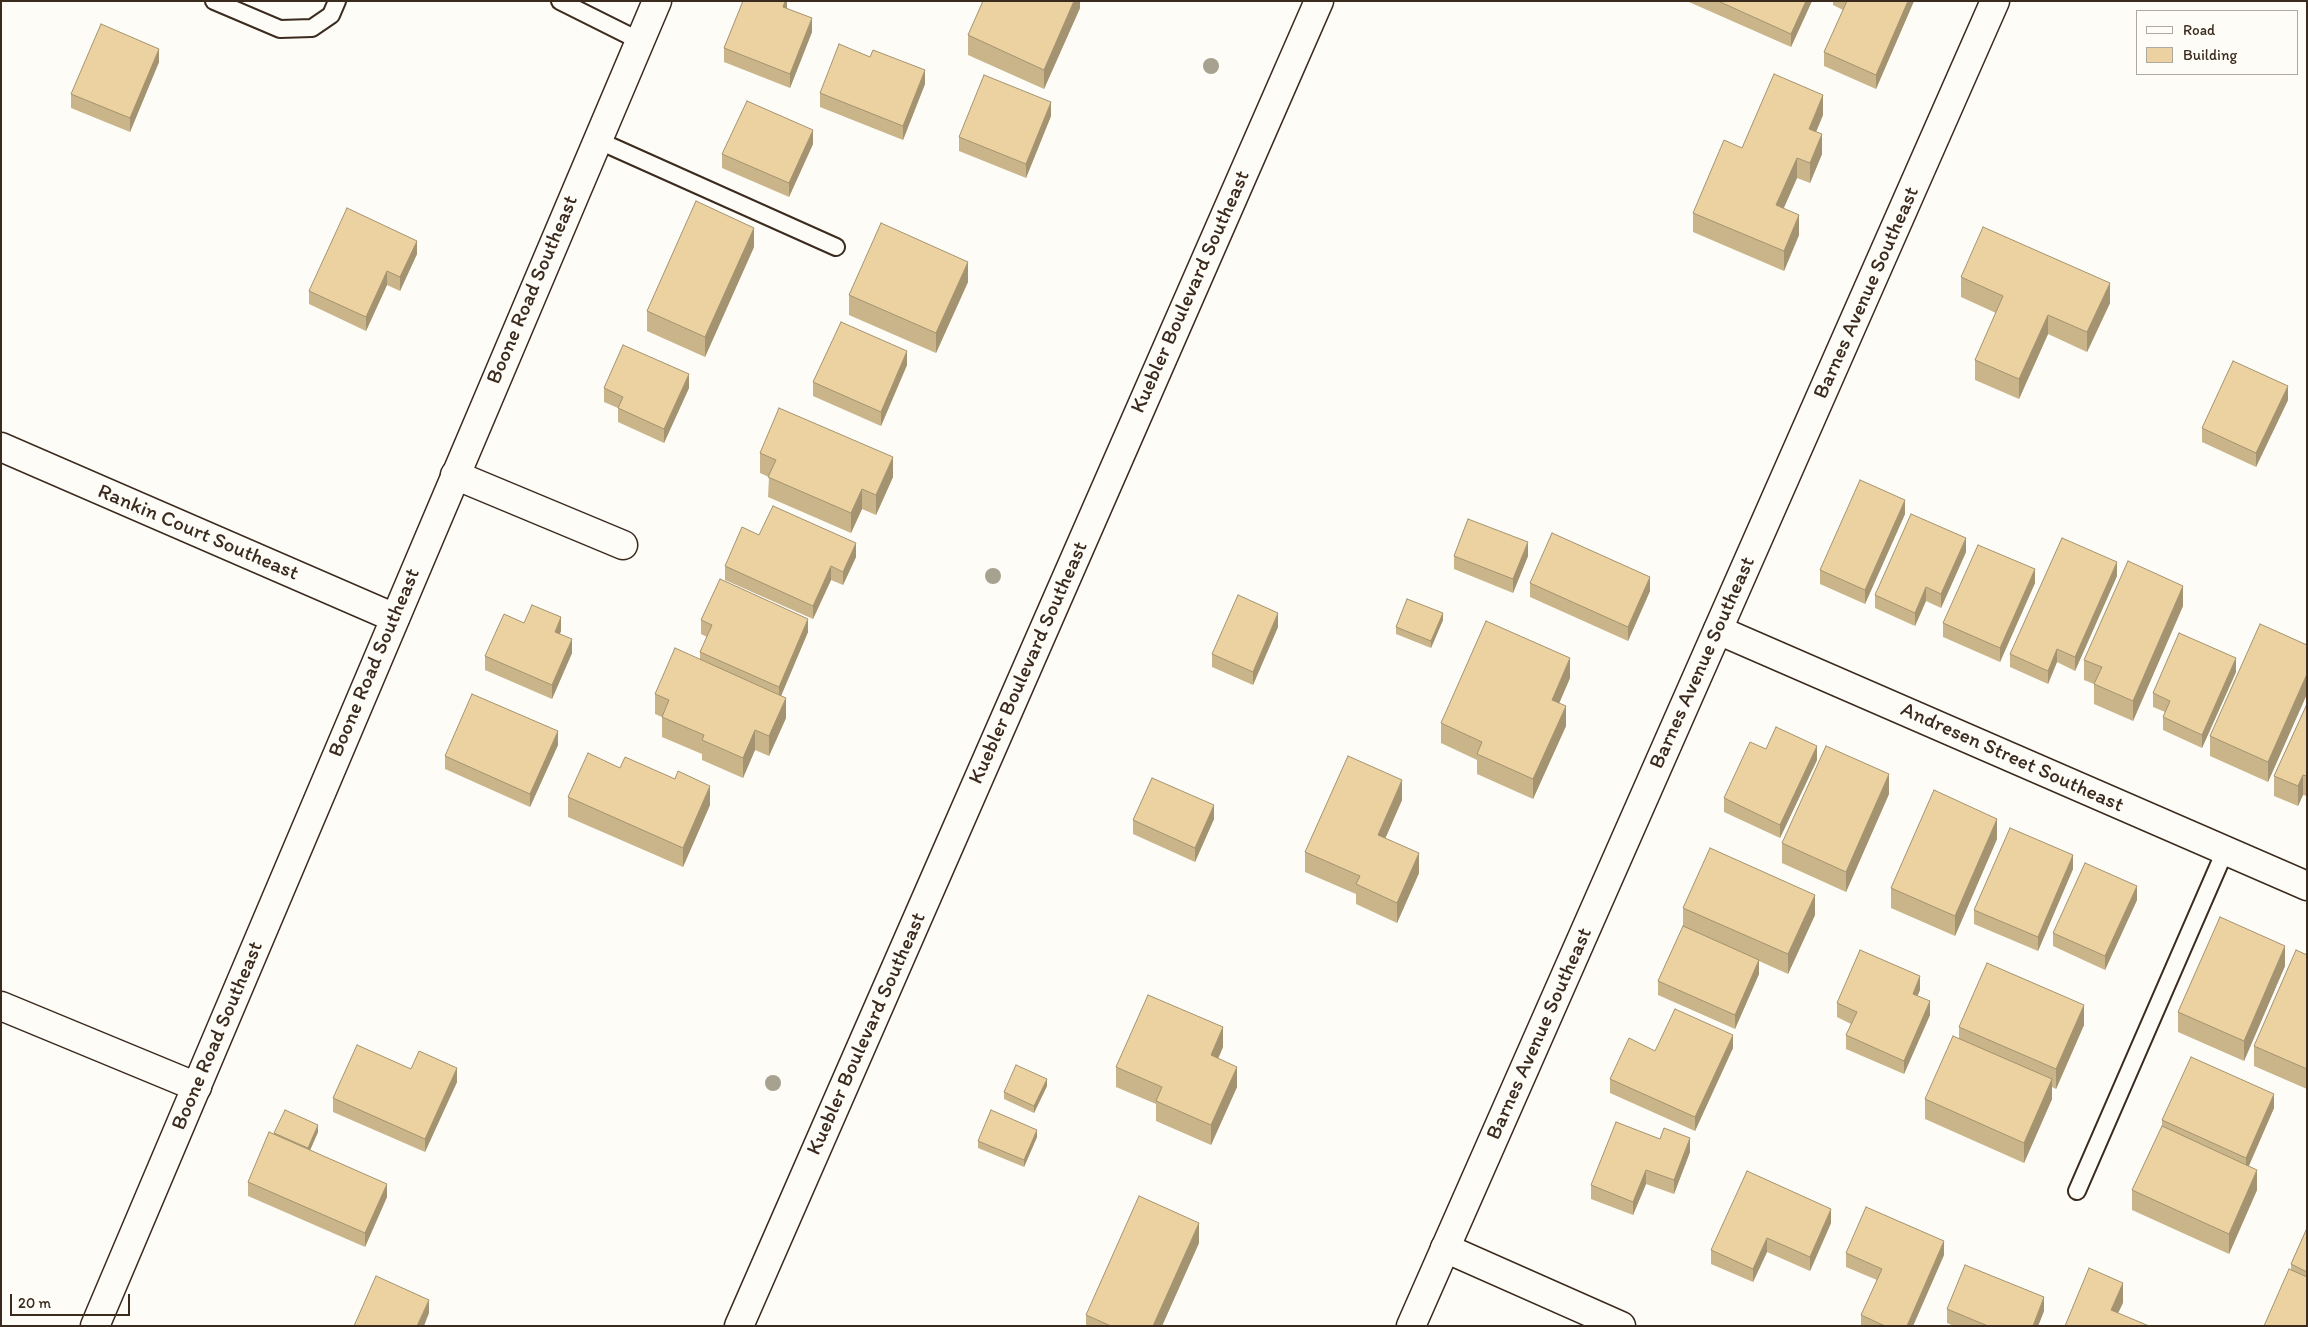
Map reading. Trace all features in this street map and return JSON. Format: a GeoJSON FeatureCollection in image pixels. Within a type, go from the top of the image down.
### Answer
{"type":"FeatureCollection","features":[{"type":"Feature","properties":{"kind":"street","name":"Boone Road Southeast"},"geometry":{"type":"LineString","coordinates":[[95,1326],[454,475],[657,1]]}},
{"type":"Feature","properties":{"kind":"street","name":"Kuebler Boulevard Southeast"},"geometry":{"type":"LineString","coordinates":[[739,1326],[1319,1]]}},
{"type":"Feature","properties":{"kind":"street","name":"Barnes Avenue Southeast"},"geometry":{"type":"LineString","coordinates":[[1411,1326],[1996,1]]}},
{"type":"Feature","properties":{"kind":"street","name":"Rankin Court Southeast"},"geometry":{"type":"LineString","coordinates":[[1,447],[395,618]]}},
{"type":"Feature","properties":{"kind":"street"},"geometry":{"type":"LineString","coordinates":[[454,475],[623,545]]}},
{"type":"Feature","properties":{"kind":"street","name":"Andresen Street Southeast"},"geometry":{"type":"LineString","coordinates":[[1718,630],[2307,886]]}},
{"type":"Feature","properties":{"kind":"street"},"geometry":{"type":"LineString","coordinates":[[1,1006],[197,1087]]}},
{"type":"Feature","properties":{"kind":"street"},"geometry":{"type":"LineString","coordinates":[[1445,1248],[1621,1326]]}},
{"type":"Feature","properties":{"kind":"lane"},"geometry":{"type":"LineString","coordinates":[[214,1],[280,29],[312,28],[331,15],[337,1]]}},
{"type":"Feature","properties":{"kind":"lane"},"geometry":{"type":"LineString","coordinates":[[560,1],[640,41]]}},
{"type":"Feature","properties":{"kind":"lane"},"geometry":{"type":"LineString","coordinates":[[597,140],[836,247]]}},
{"type":"Feature","properties":{"kind":"lane"},"geometry":{"type":"LineString","coordinates":[[2077,1191],[2225,851]]}},
{"type":"Feature","properties":{"kind":"building"},"geometry":{"type":"Polygon","coordinates":[[[743,1],[785,1],[783,7],[812,18],[790,74],[724,48],[743,1]]]}},
{"type":"Feature","properties":{"kind":"building"},"geometry":{"type":"Polygon","coordinates":[[[983,1],[1074,1],[1044,70],[968,35],[983,1]]]}},
{"type":"Feature","properties":{"kind":"building"},"geometry":{"type":"Polygon","coordinates":[[[1718,1],[1806,1],[1791,34],[1718,1]]]}},
{"type":"Feature","properties":{"kind":"building"},"geometry":{"type":"Polygon","coordinates":[[[1847,1],[1908,1],[1876,75],[1824,52],[1847,1]]]}},
{"type":"Feature","properties":{"kind":"building"},"geometry":{"type":"Polygon","coordinates":[[[101,24],[159,49],[130,118],[71,94],[101,24]]]}},
{"type":"Feature","properties":{"kind":"building"},"geometry":{"type":"Polygon","coordinates":[[[839,44],[870,57],[873,50],[925,70],[903,126],[820,93],[839,44]]]}},
{"type":"Feature","properties":{"kind":"building"},"geometry":{"type":"Polygon","coordinates":[[[1774,74],[1823,95],[1809,129],[1822,134],[1810,163],[1797,158],[1776,205],[1799,215],[1784,251],[1693,213],[1724,140],[1742,148],[1774,74]]]}},
{"type":"Feature","properties":{"kind":"building"},"geometry":{"type":"Polygon","coordinates":[[[984,75],[1051,102],[1026,164],[959,137],[984,75]]]}},
{"type":"Feature","properties":{"kind":"building"},"geometry":{"type":"Polygon","coordinates":[[[747,101],[813,130],[789,183],[722,154],[747,101]]]}},
{"type":"Feature","properties":{"kind":"building"},"geometry":{"type":"Polygon","coordinates":[[[696,201],[754,228],[705,337],[647,311],[696,201]]]}},
{"type":"Feature","properties":{"kind":"building"},"geometry":{"type":"Polygon","coordinates":[[[347,208],[417,241],[400,277],[387,271],[366,317],[309,291],[347,208]]]}},
{"type":"Feature","properties":{"kind":"building"},"geometry":{"type":"Polygon","coordinates":[[[881,223],[968,262],[936,333],[849,295],[881,223]]]}},
{"type":"Feature","properties":{"kind":"building"},"geometry":{"type":"Polygon","coordinates":[[[1983,227],[2110,283],[2087,332],[2048,315],[2019,379],[1975,360],[2003,296],[1961,277],[1983,227]]]}},
{"type":"Feature","properties":{"kind":"building"},"geometry":{"type":"Polygon","coordinates":[[[841,322],[907,351],[881,412],[813,382],[841,322]]]}},
{"type":"Feature","properties":{"kind":"building"},"geometry":{"type":"Polygon","coordinates":[[[623,345],[689,374],[664,429],[618,408],[623,397],[604,388],[623,345]]]}},
{"type":"Feature","properties":{"kind":"building"},"geometry":{"type":"Polygon","coordinates":[[[2233,361],[2288,386],[2256,453],[2202,428],[2233,361]]]}},
{"type":"Feature","properties":{"kind":"building"},"geometry":{"type":"Polygon","coordinates":[[[779,408],[893,457],[876,495],[862,489],[851,513],[768,477],[776,460],[760,453],[779,408]]]}},
{"type":"Feature","properties":{"kind":"building"},"geometry":{"type":"Polygon","coordinates":[[[1860,480],[1905,500],[1865,590],[1820,570],[1860,480]]]}},
{"type":"Feature","properties":{"kind":"building"},"geometry":{"type":"Polygon","coordinates":[[[773,506],[856,543],[843,572],[831,566],[813,606],[725,566],[742,527],[759,535],[773,506]]]}},
{"type":"Feature","properties":{"kind":"building"},"geometry":{"type":"Polygon","coordinates":[[[1911,514],[1966,538],[1941,594],[1926,587],[1915,613],[1875,595],[1911,514]]]}},
{"type":"Feature","properties":{"kind":"building"},"geometry":{"type":"Polygon","coordinates":[[[1468,519],[1528,542],[1513,579],[1454,556],[1468,519]]]}},
{"type":"Feature","properties":{"kind":"building"},"geometry":{"type":"Polygon","coordinates":[[[1552,533],[1650,577],[1628,627],[1530,583],[1552,533]]]}},
{"type":"Feature","properties":{"kind":"building"},"geometry":{"type":"Polygon","coordinates":[[[2062,538],[2117,562],[2075,657],[2057,649],[2048,671],[2010,654],[2062,538]]]}},
{"type":"Feature","properties":{"kind":"building"},"geometry":{"type":"Polygon","coordinates":[[[1978,545],[2035,569],[2000,648],[1943,623],[1978,545]]]}},
{"type":"Feature","properties":{"kind":"building"},"geometry":{"type":"Polygon","coordinates":[[[2128,561],[2183,586],[2133,701],[2094,684],[2102,667],[2084,660],[2128,561]]]}},
{"type":"Feature","properties":{"kind":"building"},"geometry":{"type":"Polygon","coordinates":[[[720,579],[808,619],[779,687],[700,652],[712,625],[701,620],[720,579]]]}},
{"type":"Feature","properties":{"kind":"building"},"geometry":{"type":"Polygon","coordinates":[[[1238,595],[1278,613],[1253,672],[1212,654],[1238,595]]]}},
{"type":"Feature","properties":{"kind":"building"},"geometry":{"type":"Polygon","coordinates":[[[1407,599],[1443,613],[1431,641],[1396,627],[1407,599]]]}},
{"type":"Feature","properties":{"kind":"building"},"geometry":{"type":"Polygon","coordinates":[[[532,605],[561,617],[555,632],[572,639],[552,685],[485,656],[504,614],[524,623],[532,605]]]}},
{"type":"Feature","properties":{"kind":"building"},"geometry":{"type":"Polygon","coordinates":[[[1486,621],[1570,658],[1552,700],[1566,706],[1533,779],[1477,754],[1482,742],[1441,723],[1486,621]]]}},
{"type":"Feature","properties":{"kind":"building"},"geometry":{"type":"Polygon","coordinates":[[[2260,624],[2307,645],[2307,674],[2268,762],[2210,736],[2260,624]]]}},
{"type":"Feature","properties":{"kind":"building"},"geometry":{"type":"Polygon","coordinates":[[[2179,633],[2236,658],[2202,735],[2163,717],[2170,701],[2153,693],[2179,633]]]}},
{"type":"Feature","properties":{"kind":"building"},"geometry":{"type":"Polygon","coordinates":[[[675,648],[786,698],[769,736],[755,730],[743,758],[702,740],[704,735],[662,717],[669,700],[655,694],[675,648]]]}},
{"type":"Feature","properties":{"kind":"building"},"geometry":{"type":"Polygon","coordinates":[[[472,694],[558,731],[530,794],[445,756],[472,694]]]}},
{"type":"Feature","properties":{"kind":"building"},"geometry":{"type":"Polygon","coordinates":[[[2307,704],[2307,776],[2303,775],[2298,786],[2274,776],[2307,704]]]}},
{"type":"Feature","properties":{"kind":"building"},"geometry":{"type":"Polygon","coordinates":[[[1776,727],[1817,746],[1780,825],[1724,798],[1750,742],[1766,749],[1776,727]]]}},
{"type":"Feature","properties":{"kind":"building"},"geometry":{"type":"Polygon","coordinates":[[[1826,746],[1889,774],[1846,872],[1782,843],[1826,746]]]}},
{"type":"Feature","properties":{"kind":"building"},"geometry":{"type":"Polygon","coordinates":[[[588,753],[620,768],[625,757],[675,779],[678,771],[710,786],[683,848],[568,797],[588,753]]]}},
{"type":"Feature","properties":{"kind":"building"},"geometry":{"type":"Polygon","coordinates":[[[1348,756],[1402,780],[1378,835],[1419,853],[1397,903],[1356,884],[1360,876],[1305,852],[1348,756]]]}},
{"type":"Feature","properties":{"kind":"building"},"geometry":{"type":"Polygon","coordinates":[[[1152,778],[1214,805],[1195,848],[1133,820],[1152,778]]]}},
{"type":"Feature","properties":{"kind":"building"},"geometry":{"type":"Polygon","coordinates":[[[1934,790],[1997,819],[1955,916],[1891,888],[1934,790]]]}},
{"type":"Feature","properties":{"kind":"building"},"geometry":{"type":"Polygon","coordinates":[[[2010,828],[2073,855],[2038,937],[1974,910],[2010,828]]]}},
{"type":"Feature","properties":{"kind":"building"},"geometry":{"type":"Polygon","coordinates":[[[1710,848],[1815,895],[1788,954],[1683,908],[1710,848]]]}},
{"type":"Feature","properties":{"kind":"building"},"geometry":{"type":"Polygon","coordinates":[[[2085,863],[2137,886],[2105,956],[2053,933],[2085,863]]]}},
{"type":"Feature","properties":{"kind":"building"},"geometry":{"type":"Polygon","coordinates":[[[2220,917],[2285,946],[2244,1041],[2178,1012],[2220,917]]]}},
{"type":"Feature","properties":{"kind":"building"},"geometry":{"type":"Polygon","coordinates":[[[1683,926],[1759,960],[1735,1015],[1658,981],[1683,926]]]}},
{"type":"Feature","properties":{"kind":"building"},"geometry":{"type":"Polygon","coordinates":[[[1860,950],[1920,976],[1913,994],[1930,1001],[1904,1061],[1846,1035],[1857,1012],[1837,1003],[1860,950]]]}},
{"type":"Feature","properties":{"kind":"building"},"geometry":{"type":"Polygon","coordinates":[[[2296,950],[2307,955],[2307,1069],[2254,1046],[2296,950]]]}},
{"type":"Feature","properties":{"kind":"building"},"geometry":{"type":"Polygon","coordinates":[[[1987,963],[2084,1005],[2056,1069],[1959,1027],[1987,963]]]}},
{"type":"Feature","properties":{"kind":"building"},"geometry":{"type":"Polygon","coordinates":[[[1148,995],[1223,1027],[1211,1055],[1237,1067],[1211,1125],[1156,1101],[1162,1087],[1116,1067],[1148,995]]]}},
{"type":"Feature","properties":{"kind":"building"},"geometry":{"type":"Polygon","coordinates":[[[1675,1009],[1733,1035],[1695,1117],[1610,1079],[1629,1038],[1655,1051],[1675,1009]]]}},
{"type":"Feature","properties":{"kind":"building"},"geometry":{"type":"Polygon","coordinates":[[[1953,1036],[2052,1079],[2024,1143],[1925,1099],[1953,1036]]]}},
{"type":"Feature","properties":{"kind":"building"},"geometry":{"type":"Polygon","coordinates":[[[357,1045],[411,1069],[419,1051],[457,1068],[425,1139],[333,1098],[357,1045]]]}},
{"type":"Feature","properties":{"kind":"building"},"geometry":{"type":"Polygon","coordinates":[[[2191,1057],[2274,1094],[2246,1158],[2162,1120],[2191,1057]]]}},
{"type":"Feature","properties":{"kind":"building"},"geometry":{"type":"Polygon","coordinates":[[[1016,1065],[1047,1079],[1034,1106],[1004,1092],[1016,1065]]]}},
{"type":"Feature","properties":{"kind":"building"},"geometry":{"type":"Polygon","coordinates":[[[285,1110],[318,1125],[308,1148],[274,1133],[285,1110]]]}},
{"type":"Feature","properties":{"kind":"building"},"geometry":{"type":"Polygon","coordinates":[[[991,1110],[1037,1130],[1024,1160],[978,1141],[991,1110]]]}},
{"type":"Feature","properties":{"kind":"building"},"geometry":{"type":"Polygon","coordinates":[[[1616,1122],[1660,1139],[1664,1128],[1690,1138],[1674,1180],[1646,1170],[1633,1202],[1591,1185],[1616,1122]]]}},
{"type":"Feature","properties":{"kind":"building"},"geometry":{"type":"Polygon","coordinates":[[[2162,1126],[2257,1170],[2229,1234],[2132,1190],[2162,1126]]]}},
{"type":"Feature","properties":{"kind":"building"},"geometry":{"type":"Polygon","coordinates":[[[269,1132],[387,1184],[365,1233],[248,1182],[269,1132]]]}},
{"type":"Feature","properties":{"kind":"building"},"geometry":{"type":"Polygon","coordinates":[[[1747,1171],[1831,1209],[1810,1257],[1767,1238],[1753,1269],[1711,1250],[1747,1171]]]}},
{"type":"Feature","properties":{"kind":"building"},"geometry":{"type":"Polygon","coordinates":[[[1139,1196],[1199,1223],[1153,1326],[1111,1326],[1086,1315],[1139,1196]]]}},
{"type":"Feature","properties":{"kind":"building"},"geometry":{"type":"Polygon","coordinates":[[[1866,1207],[1944,1241],[1907,1326],[1885,1326],[1861,1315],[1882,1269],[1846,1253],[1866,1207]]]}},
{"type":"Feature","properties":{"kind":"building"},"geometry":{"type":"Polygon","coordinates":[[[2307,1228],[2307,1272],[2291,1264],[2307,1228]]]}},
{"type":"Feature","properties":{"kind":"building"},"geometry":{"type":"Polygon","coordinates":[[[1965,1265],[2044,1297],[2033,1326],[1988,1326],[1947,1309],[1965,1265]]]}},
{"type":"Feature","properties":{"kind":"building"},"geometry":{"type":"Polygon","coordinates":[[[2089,1268],[2123,1283],[2111,1310],[2149,1326],[2065,1326],[2089,1268]]]}},
{"type":"Feature","properties":{"kind":"building"},"geometry":{"type":"Polygon","coordinates":[[[2289,1269],[2307,1277],[2307,1326],[2264,1326],[2289,1269]]]}},
{"type":"Feature","properties":{"kind":"building"},"geometry":{"type":"Polygon","coordinates":[[[376,1276],[429,1300],[417,1326],[354,1326],[376,1276]]]}}]}
